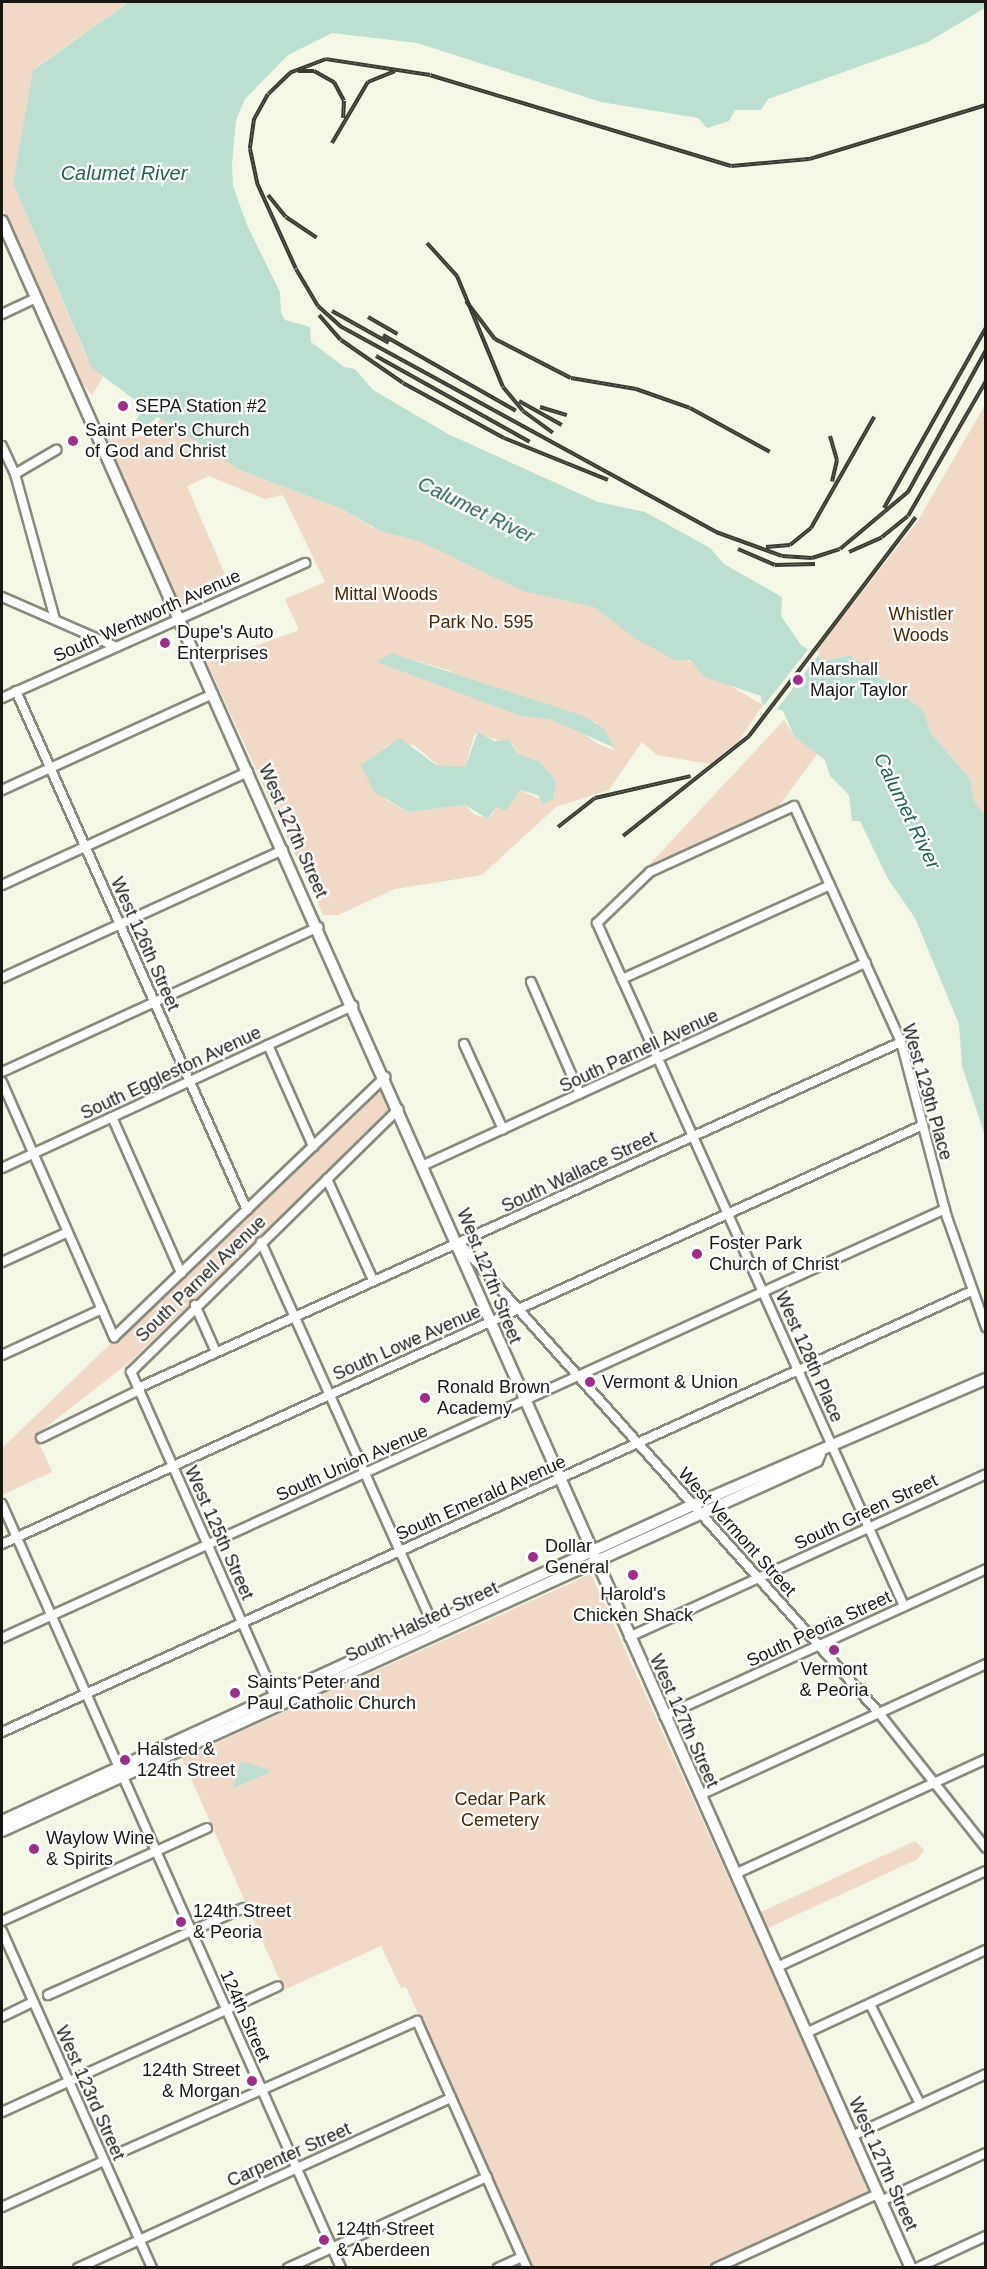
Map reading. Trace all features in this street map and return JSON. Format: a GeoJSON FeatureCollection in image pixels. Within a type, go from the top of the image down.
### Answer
{"type":"FeatureCollection","features":[{"type":"Feature","properties":{"kind":"main road","name":"West 127th Street"},"geometry":{"type":"LineString","coordinates":[[2,221],[459,1242],[488,1322],[911,2268]]}},
{"type":"Feature","properties":{"kind":"main road","name":"South Halsted Street"},"geometry":{"type":"LineString","coordinates":[[2,1821],[120,1772],[986,1379]]}},
{"type":"Feature","properties":{"kind":"main road","name":"South Halsted Street"},"geometry":{"type":"LineString","coordinates":[[2,1831],[120,1772]]}},
{"type":"Feature","properties":{"kind":"street"},"geometry":{"type":"LineString","coordinates":[[2,314],[36,298]]}},
{"type":"Feature","properties":{"kind":"street"},"geometry":{"type":"LineString","coordinates":[[2,446],[15,474],[55,619]]}},
{"type":"Feature","properties":{"kind":"street"},"geometry":{"type":"LineString","coordinates":[[15,474],[56,450]]}},
{"type":"Feature","properties":{"kind":"street","name":"South Wentworth Avenue"},"geometry":{"type":"LineString","coordinates":[[2,698],[178,617],[305,563]]}},
{"type":"Feature","properties":{"kind":"street"},"geometry":{"type":"LineString","coordinates":[[2,597],[114,646]]}},
{"type":"Feature","properties":{"kind":"street","name":"West 126th Street"},"geometry":{"type":"LineString","coordinates":[[16,691],[247,1210]]}},
{"type":"Feature","properties":{"kind":"street"},"geometry":{"type":"LineString","coordinates":[[2,790],[213,694]]}},
{"type":"Feature","properties":{"kind":"street"},"geometry":{"type":"LineString","coordinates":[[2,885],[248,772]]}},
{"type":"Feature","properties":{"kind":"street","name":"West 129th Place"},"geometry":{"type":"LineString","coordinates":[[597,923],[650,872],[794,806],[901,1042],[945,1209],[986,1327]]}},
{"type":"Feature","properties":{"kind":"street"},"geometry":{"type":"LineString","coordinates":[[2,978],[283,850]]}},
{"type":"Feature","properties":{"kind":"street"},"geometry":{"type":"LineString","coordinates":[[622,979],[830,885]]}},
{"type":"Feature","properties":{"kind":"street","name":"West 128th Place"},"geometry":{"type":"LineString","coordinates":[[597,923],[904,1606]]}},
{"type":"Feature","properties":{"kind":"street"},"geometry":{"type":"LineString","coordinates":[[2,1072],[318,927]]}},
{"type":"Feature","properties":{"kind":"street","name":"South Parnell Avenue"},"geometry":{"type":"LineString","coordinates":[[424,1165],[866,963]]}},
{"type":"Feature","properties":{"kind":"street"},"geometry":{"type":"LineString","coordinates":[[531,982],[580,1094]]}},
{"type":"Feature","properties":{"kind":"street","name":"South Eggleston Avenue"},"geometry":{"type":"LineString","coordinates":[[2,1168],[353,1006]]}},
{"type":"Feature","properties":{"kind":"street","name":"South Wallace Street"},"geometry":{"type":"LineString","coordinates":[[42,1438],[216,1352],[901,1042]]}},
{"type":"Feature","properties":{"kind":"street"},"geometry":{"type":"LineString","coordinates":[[464,1044],[503,1130]]}},
{"type":"Feature","properties":{"kind":"street"},"geometry":{"type":"LineString","coordinates":[[268,1045],[313,1146]]}},
{"type":"Feature","properties":{"kind":"street","name":"South Parnell Avenue"},"geometry":{"type":"LineString","coordinates":[[102,1310],[114,1336],[385,1077]]}},
{"type":"Feature","properties":{"kind":"street"},"geometry":{"type":"LineString","coordinates":[[2,1082],[102,1310],[2,1355]]}},
{"type":"Feature","properties":{"kind":"street","name":"South Parnell Avenue"},"geometry":{"type":"LineString","coordinates":[[131,1372],[195,1305],[399,1109]]}},
{"type":"Feature","properties":{"kind":"street"},"geometry":{"type":"LineString","coordinates":[[112,1117],[181,1273]]}},
{"type":"Feature","properties":{"kind":"street","name":"South Lowe Avenue"},"geometry":{"type":"LineString","coordinates":[[2,1544],[923,1125]]}},
{"type":"Feature","properties":{"kind":"street"},"geometry":{"type":"LineString","coordinates":[[327,1179],[373,1280]]}},
{"type":"Feature","properties":{"kind":"street","name":"South Union Avenue"},"geometry":{"type":"LineString","coordinates":[[2,1638],[945,1209]]}},
{"type":"Feature","properties":{"kind":"street"},"geometry":{"type":"LineString","coordinates":[[2,1262],[68,1232]]}},
{"type":"Feature","properties":{"kind":"street"},"geometry":{"type":"LineString","coordinates":[[261,1242],[435,1630]]}},
{"type":"Feature","properties":{"kind":"street","name":"West Vermont Street"},"geometry":{"type":"LineString","coordinates":[[459,1242],[517,1311],[879,1713],[986,1848]]}},
{"type":"Feature","properties":{"kind":"street","name":"South Emerald Avenue"},"geometry":{"type":"LineString","coordinates":[[2,1732],[972,1291]]}},
{"type":"Feature","properties":{"kind":"street"},"geometry":{"type":"LineString","coordinates":[[195,1305],[216,1352]]}},
{"type":"Feature","properties":{"kind":"street","name":"West 125th Street"},"geometry":{"type":"LineString","coordinates":[[131,1372],[278,1701]]}},
{"type":"Feature","properties":{"kind":"street","name":"South Green Street"},"geometry":{"type":"LineString","coordinates":[[629,1637],[986,1473]]}},
{"type":"Feature","properties":{"kind":"street","name":"124th Street"},"geometry":{"type":"LineString","coordinates":[[2,1504],[342,2268]]}},
{"type":"Feature","properties":{"kind":"street","name":"South Peoria Street"},"geometry":{"type":"LineString","coordinates":[[664,1716],[986,1569]]}},
{"type":"Feature","properties":{"kind":"street"},"geometry":{"type":"LineString","coordinates":[[700,1796],[986,1664]]}},
{"type":"Feature","properties":{"kind":"street"},"geometry":{"type":"LineString","coordinates":[[735,1874],[986,1759]]}},
{"type":"Feature","properties":{"kind":"street"},"geometry":{"type":"LineString","coordinates":[[2,1921],[207,1828]]}},
{"type":"Feature","properties":{"kind":"street"},"geometry":{"type":"LineString","coordinates":[[777,1967],[986,1871]]}},
{"type":"Feature","properties":{"kind":"street"},"geometry":{"type":"LineString","coordinates":[[48,1995],[243,1908]]}},
{"type":"Feature","properties":{"kind":"street","name":"West 123rd Street"},"geometry":{"type":"LineString","coordinates":[[2,1931],[152,2268]]}},
{"type":"Feature","properties":{"kind":"street"},"geometry":{"type":"LineString","coordinates":[[806,2033],[986,1950]]}},
{"type":"Feature","properties":{"kind":"street"},"geometry":{"type":"LineString","coordinates":[[2,2112],[278,1986]]}},
{"type":"Feature","properties":{"kind":"street"},"geometry":{"type":"LineString","coordinates":[[2,2016],[33,2002]]}},
{"type":"Feature","properties":{"kind":"street"},"geometry":{"type":"LineString","coordinates":[[870,2004],[920,2104]]}},
{"type":"Feature","properties":{"kind":"street"},"geometry":{"type":"LineString","coordinates":[[119,2153],[417,2021],[527,2268]]}},
{"type":"Feature","properties":{"kind":"street"},"geometry":{"type":"LineString","coordinates":[[852,2136],[986,2074]]}},
{"type":"Feature","properties":{"kind":"street","name":"Carpenter Street"},"geometry":{"type":"LineString","coordinates":[[78,2268],[451,2098]]}},
{"type":"Feature","properties":{"kind":"street"},"geometry":{"type":"LineString","coordinates":[[719,2267],[986,2153]]}},
{"type":"Feature","properties":{"kind":"street"},"geometry":{"type":"LineString","coordinates":[[2,2207],[104,2161]]}},
{"type":"Feature","properties":{"kind":"street"},"geometry":{"type":"LineString","coordinates":[[288,2268],[487,2177]]}},
{"type":"Feature","properties":{"kind":"street"},"geometry":{"type":"LineString","coordinates":[[917,2268],[986,2236]]}},
{"type":"Feature","properties":{"kind":"street"},"geometry":{"type":"LineString","coordinates":[[498,2268],[522,2257]]}},
{"type":"Feature","properties":{"kind":"green space"},"geometry":{"type":"Polygon","coordinates":[[[2,2],[129,2],[35,68],[13,183],[87,359],[103,377],[92,395],[79,380],[2,207],[2,2]]]}},
{"type":"Feature","properties":{"kind":"green space","name":"Whistler Woods"},"geometry":{"type":"Polygon","coordinates":[[[985,405],[985,815],[974,801],[970,779],[931,733],[923,710],[850,655],[825,661],[814,653],[917,522],[985,405]]]}},
{"type":"Feature","properties":{"kind":"green space"},"geometry":{"type":"Polygon","coordinates":[[[161,418],[242,471],[342,509],[375,529],[411,539],[414,534],[604,610],[763,705],[738,742],[710,764],[657,755],[642,742],[609,790],[556,807],[482,875],[395,889],[338,915],[323,915],[207,663],[299,630],[285,599],[325,582],[283,495],[265,499],[209,476],[187,486],[230,586],[180,607],[106,438],[144,436],[161,418]],[[411,659],[378,662],[470,695],[450,671],[411,659]],[[538,702],[598,744],[614,750],[596,722],[538,702]],[[475,733],[465,767],[440,767],[414,745],[390,744],[370,760],[366,771],[386,800],[409,812],[465,805],[475,815],[490,818],[496,807],[506,810],[520,790],[548,803],[513,745],[475,733]]]}},
{"type":"Feature","properties":{"kind":"green space"},"geometry":{"type":"Polygon","coordinates":[[[784,720],[794,736],[818,753],[778,807],[646,868],[784,720]]]}},
{"type":"Feature","properties":{"kind":"green space"},"geometry":{"type":"Polygon","coordinates":[[[382,1083],[394,1109],[131,1361],[36,1435],[52,1472],[2,1495],[2,1448],[382,1083]]]}},
{"type":"Feature","properties":{"kind":"green space","name":"Cedar Park Cemetery"},"geometry":{"type":"Polygon","coordinates":[[[591,1574],[871,2193],[708,2267],[531,2267],[406,1987],[401,1988],[381,1946],[284,1990],[182,1758],[591,1574]]]}},
{"type":"Feature","properties":{"kind":"green space"},"geometry":{"type":"Polygon","coordinates":[[[915,1841],[924,1850],[918,1859],[766,1929],[759,1913],[915,1841]]]}},
{"type":"Feature","properties":{"kind":"water","name":"Calumet River"},"geometry":{"type":"Polygon","coordinates":[[[129,2],[985,2],[985,8],[928,42],[768,99],[761,110],[735,110],[729,121],[707,128],[698,118],[601,102],[417,43],[332,33],[288,55],[245,99],[236,120],[232,164],[233,186],[247,225],[280,292],[281,313],[285,320],[310,327],[311,342],[344,367],[355,369],[373,390],[448,434],[598,502],[645,512],[710,548],[724,564],[782,597],[781,616],[801,645],[825,661],[850,655],[923,710],[931,733],[970,779],[974,801],[985,815],[985,1136],[962,1066],[959,1024],[915,918],[888,879],[860,821],[852,821],[849,795],[830,776],[825,760],[794,736],[783,711],[762,704],[761,696],[705,677],[690,660],[675,660],[636,639],[594,607],[523,591],[419,541],[380,531],[342,509],[242,471],[158,417],[138,433],[132,427],[144,407],[91,367],[13,183],[33,70],[129,2]]]}},
{"type":"Feature","properties":{"kind":"water"},"geometry":{"type":"Polygon","coordinates":[[[391,653],[584,716],[603,728],[615,748],[550,719],[521,716],[377,662],[391,653]]]}},
{"type":"Feature","properties":{"kind":"water"},"geometry":{"type":"Polygon","coordinates":[[[478,732],[494,741],[509,740],[518,754],[540,762],[556,781],[553,799],[543,804],[538,795],[520,790],[506,811],[496,807],[488,819],[465,805],[409,812],[374,792],[361,765],[400,738],[436,765],[465,767],[478,732]]]}},
{"type":"Feature","properties":{"kind":"water"},"geometry":{"type":"Polygon","coordinates":[[[241,1761],[269,1770],[270,1772],[233,1788],[241,1761]]]}},
{"type":"Feature","properties":{"kind":"pier"},"geometry":{"type":"Polygon","coordinates":[[[810,647],[820,653],[774,713],[762,708],[810,647]]]}},
{"type":"Feature","properties":{"kind":"railway"},"geometry":{"type":"LineString","coordinates":[[986,105],[809,159],[731,166],[430,75],[326,59],[290,73],[268,94],[254,119],[250,149],[257,183],[296,269],[318,306],[340,326],[716,532],[782,556],[812,558],[840,549],[908,492],[986,350]]}},
{"type":"Feature","properties":{"kind":"railway"},"geometry":{"type":"LineString","coordinates":[[298,71],[314,71],[334,82],[344,101],[343,118]]}},
{"type":"Feature","properties":{"kind":"railway"},"geometry":{"type":"LineString","coordinates":[[332,143],[368,82],[395,71]]}},
{"type":"Feature","properties":{"kind":"railway"},"geometry":{"type":"LineString","coordinates":[[268,195],[286,217],[317,238]]}},
{"type":"Feature","properties":{"kind":"railway"},"geometry":{"type":"LineString","coordinates":[[427,243],[457,276],[503,387],[523,411],[553,433]]}},
{"type":"Feature","properties":{"kind":"railway"},"geometry":{"type":"LineString","coordinates":[[466,301],[495,339],[571,378],[636,389],[690,408],[770,452]]}},
{"type":"Feature","properties":{"kind":"railway"},"geometry":{"type":"LineString","coordinates":[[332,311],[389,343]]}},
{"type":"Feature","properties":{"kind":"railway"},"geometry":{"type":"LineString","coordinates":[[319,315],[341,340],[403,383],[504,438],[608,480]]}},
{"type":"Feature","properties":{"kind":"railway"},"geometry":{"type":"LineString","coordinates":[[368,317],[398,334]]}},
{"type":"Feature","properties":{"kind":"railway"},"geometry":{"type":"LineString","coordinates":[[884,508],[986,328]]}},
{"type":"Feature","properties":{"kind":"railway"},"geometry":{"type":"LineString","coordinates":[[383,335],[516,411]]}},
{"type":"Feature","properties":{"kind":"railway"},"geometry":{"type":"LineString","coordinates":[[376,356],[530,442]]}},
{"type":"Feature","properties":{"kind":"railway"},"geometry":{"type":"LineString","coordinates":[[849,552],[882,537],[908,516],[986,381]]}},
{"type":"Feature","properties":{"kind":"railway"},"geometry":{"type":"LineString","coordinates":[[519,401],[562,425]]}},
{"type":"Feature","properties":{"kind":"railway"},"geometry":{"type":"LineString","coordinates":[[540,407],[567,415]]}},
{"type":"Feature","properties":{"kind":"railway"},"geometry":{"type":"LineString","coordinates":[[766,547],[790,545],[811,528],[874,417]]}},
{"type":"Feature","properties":{"kind":"railway"},"geometry":{"type":"LineString","coordinates":[[830,436],[837,460],[832,481]]}},
{"type":"Feature","properties":{"kind":"railway"},"geometry":{"type":"LineString","coordinates":[[623,836],[749,736],[916,517]]}},
{"type":"Feature","properties":{"kind":"railway"},"geometry":{"type":"LineString","coordinates":[[738,549],[775,565],[815,564]]}},
{"type":"Feature","properties":{"kind":"railway"},"geometry":{"type":"LineString","coordinates":[[558,827],[595,798],[691,776]]}},
{"type":"Feature","properties":{"kind":"place","name":"SEPA Station #2"},"geometry":{"type":"Point","coordinates":[123,406]}},
{"type":"Feature","properties":{"kind":"place","name":"Saint Peter's Church of God and Christ"},"geometry":{"type":"Point","coordinates":[73,441]}},
{"type":"Feature","properties":{"kind":"place","name":"Dupe's Auto Enterprises"},"geometry":{"type":"Point","coordinates":[165,643]}},
{"type":"Feature","properties":{"kind":"place","name":"Marshall Major Taylor"},"geometry":{"type":"Point","coordinates":[798,680]}},
{"type":"Feature","properties":{"kind":"place","name":"Foster Park Church of Christ"},"geometry":{"type":"Point","coordinates":[697,1254]}},
{"type":"Feature","properties":{"kind":"place","name":"Vermont & Union"},"geometry":{"type":"Point","coordinates":[590,1382]}},
{"type":"Feature","properties":{"kind":"place","name":"Ronald Brown Academy"},"geometry":{"type":"Point","coordinates":[425,1398]}},
{"type":"Feature","properties":{"kind":"place","name":"Dollar General"},"geometry":{"type":"Point","coordinates":[533,1557]}},
{"type":"Feature","properties":{"kind":"place","name":"Harold's Chicken Shack"},"geometry":{"type":"Point","coordinates":[633,1575]}},
{"type":"Feature","properties":{"kind":"place","name":"Vermont & Peoria"},"geometry":{"type":"Point","coordinates":[834,1650]}},
{"type":"Feature","properties":{"kind":"place","name":"Saints Peter and Paul Catholic Church"},"geometry":{"type":"Point","coordinates":[235,1693]}},
{"type":"Feature","properties":{"kind":"place","name":"Halsted & 124th Street"},"geometry":{"type":"Point","coordinates":[125,1760]}},
{"type":"Feature","properties":{"kind":"place","name":"Waylow Wine & Spirits"},"geometry":{"type":"Point","coordinates":[34,1849]}},
{"type":"Feature","properties":{"kind":"place","name":"124th Street & Peoria"},"geometry":{"type":"Point","coordinates":[181,1922]}},
{"type":"Feature","properties":{"kind":"place","name":"124th Street & Morgan"},"geometry":{"type":"Point","coordinates":[252,2081]}},
{"type":"Feature","properties":{"kind":"place","name":"124th Street & Aberdeen"},"geometry":{"type":"Point","coordinates":[324,2240]}},
{"type":"Feature","properties":{"kind":"park label","name":"Mittal Woods"},"geometry":{"type":"Point","coordinates":[386,594]}},
{"type":"Feature","properties":{"kind":"park label","name":"Park No. 595"},"geometry":{"type":"Point","coordinates":[481,622]}}]}
